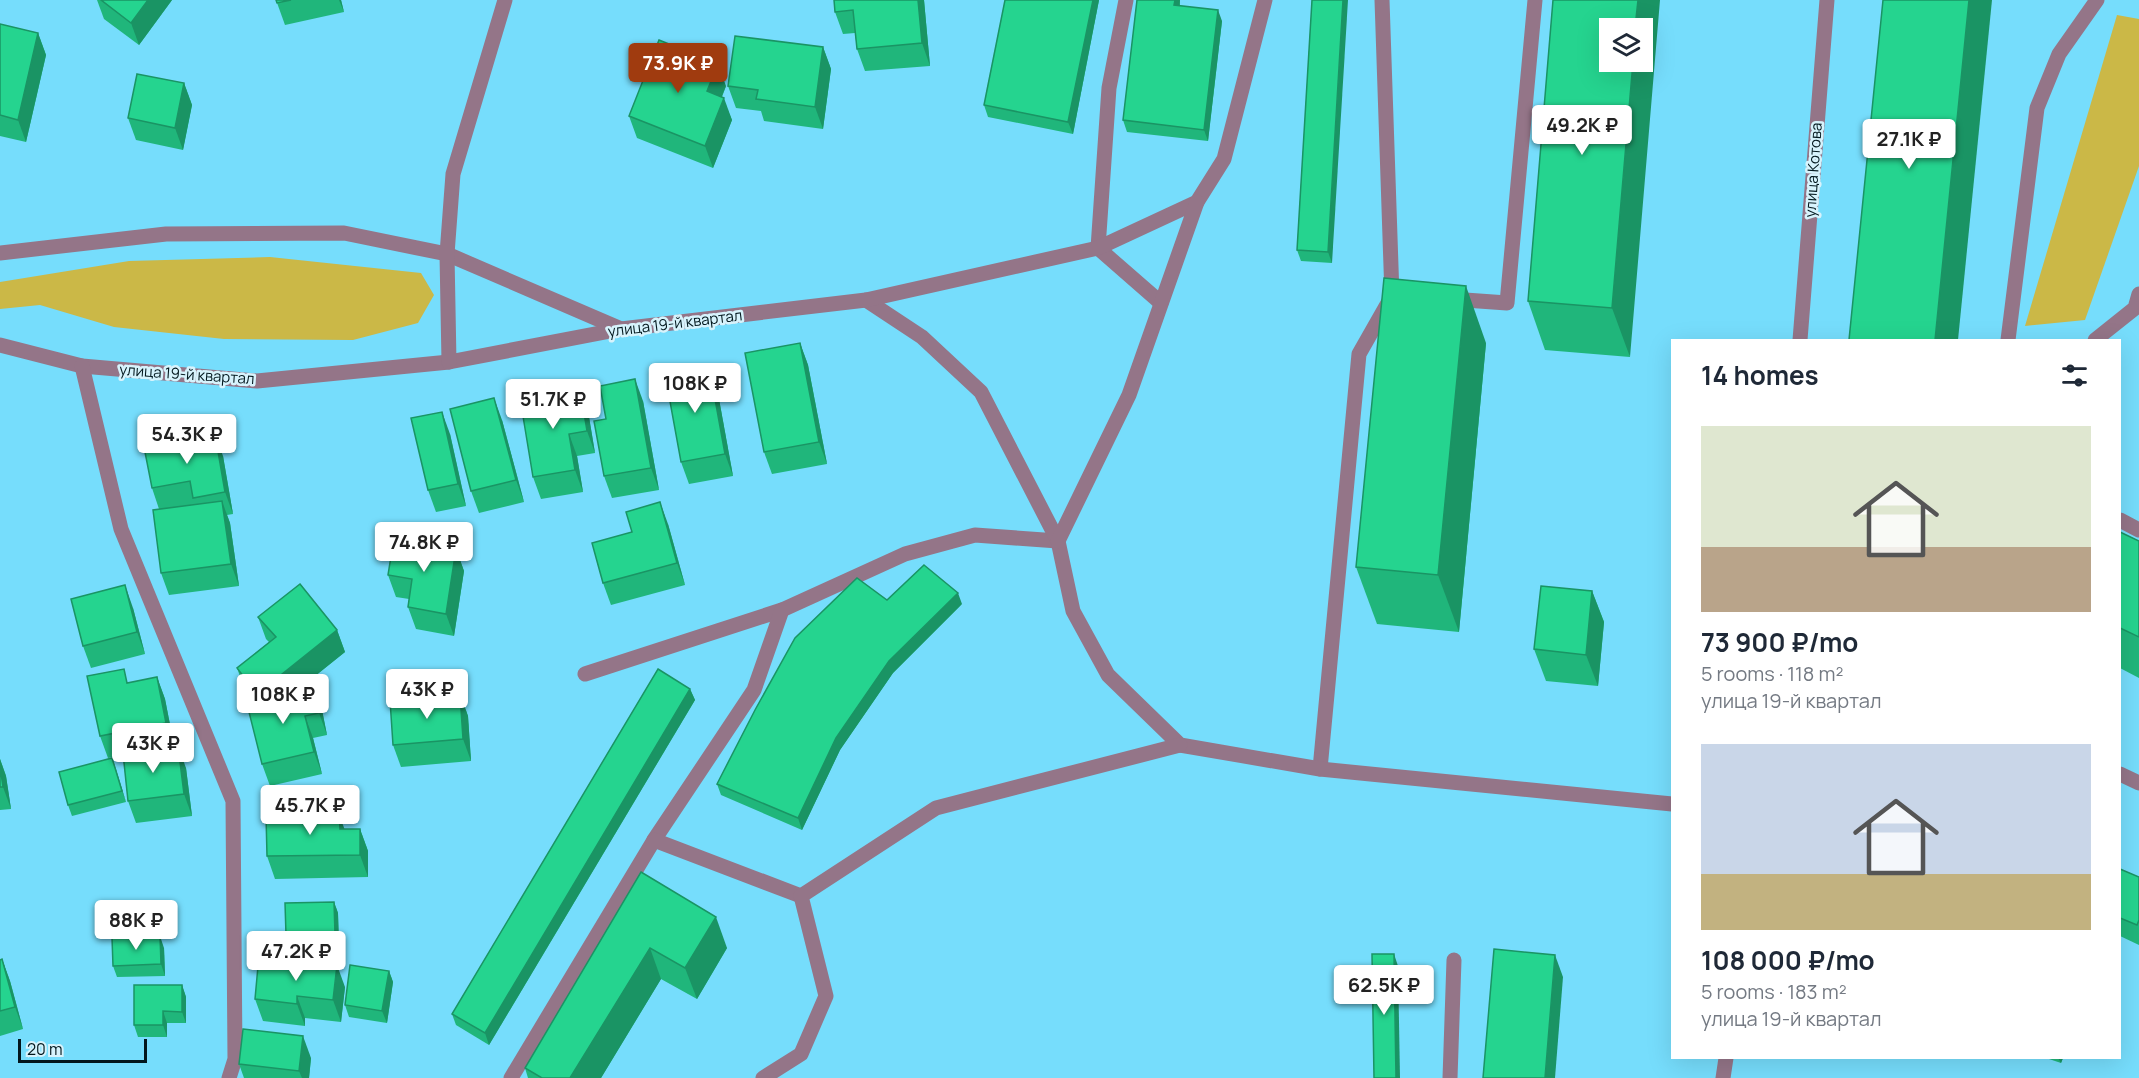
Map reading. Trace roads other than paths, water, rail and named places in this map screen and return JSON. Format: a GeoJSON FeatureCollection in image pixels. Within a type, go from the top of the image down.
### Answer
{"type":"FeatureCollection","features":[{"type":"Feature","properties":{"kind":"street"},"geometry":{"type":"LineString","coordinates":[[449,362],[447,254],[453,174],[505,0]]}},
{"type":"Feature","properties":{"kind":"street"},"geometry":{"type":"LineString","coordinates":[[1126,0],[1109,88],[1098,248],[1161,303]]}},
{"type":"Feature","properties":{"kind":"street"},"geometry":{"type":"LineString","coordinates":[[1058,541],[1129,395],[1197,202],[1224,159],[1265,0]]}},
{"type":"Feature","properties":{"kind":"street"},"geometry":{"type":"LineString","coordinates":[[1320,769],[1359,354],[1398,296],[1382,0]]}},
{"type":"Feature","properties":{"kind":"street"},"geometry":{"type":"LineString","coordinates":[[1438,299],[1507,303],[1535,0]]}},
{"type":"Feature","properties":{"kind":"street","name":"улица Котова"},"geometry":{"type":"LineString","coordinates":[[1800,339],[1827,0]]}},
{"type":"Feature","properties":{"kind":"street"},"geometry":{"type":"LineString","coordinates":[[2008,339],[2037,108],[2058,54],[2097,0]]}},
{"type":"Feature","properties":{"kind":"street","name":"улица 19-й квартал"},"geometry":{"type":"LineString","coordinates":[[0,345],[82,366],[257,381],[449,362],[621,329],[866,300],[1098,248],[1197,202]]}},
{"type":"Feature","properties":{"kind":"street"},"geometry":{"type":"LineString","coordinates":[[0,253],[166,234],[344,233],[447,254],[621,329]]}},
{"type":"Feature","properties":{"kind":"street"},"geometry":{"type":"LineString","coordinates":[[866,300],[922,338],[981,392],[1058,541],[1074,611],[1108,675],[1180,745]]}},
{"type":"Feature","properties":{"kind":"street"},"geometry":{"type":"LineString","coordinates":[[2096,339],[2138,306]]}},
{"type":"Feature","properties":{"kind":"street"},"geometry":{"type":"LineString","coordinates":[[82,366],[121,528],[233,801],[235,1059],[229,1078]]}},
{"type":"Feature","properties":{"kind":"street"},"geometry":{"type":"LineString","coordinates":[[2121,521],[2139,530]]}},
{"type":"Feature","properties":{"kind":"street"},"geometry":{"type":"LineString","coordinates":[[585,674],[782,610],[905,554],[975,535],[1058,541]]}},
{"type":"Feature","properties":{"kind":"street"},"geometry":{"type":"LineString","coordinates":[[510,1078],[654,840],[754,690],[782,610]]}},
{"type":"Feature","properties":{"kind":"street"},"geometry":{"type":"LineString","coordinates":[[801,896],[936,808],[1180,745],[1320,769],[1671,804]]}},
{"type":"Feature","properties":{"kind":"street"},"geometry":{"type":"LineString","coordinates":[[2121,774],[2139,783]]}},
{"type":"Feature","properties":{"kind":"street"},"geometry":{"type":"LineString","coordinates":[[654,840],[801,896]]}},
{"type":"Feature","properties":{"kind":"street"},"geometry":{"type":"LineString","coordinates":[[764,1078],[801,1054],[826,996],[801,896]]}},
{"type":"Feature","properties":{"kind":"street"},"geometry":{"type":"LineString","coordinates":[[1449,1078],[1454,960]]}},
{"type":"Feature","properties":{"kind":"street"},"geometry":{"type":"LineString","coordinates":[[1723,1078],[1726,1059]]}}]}
